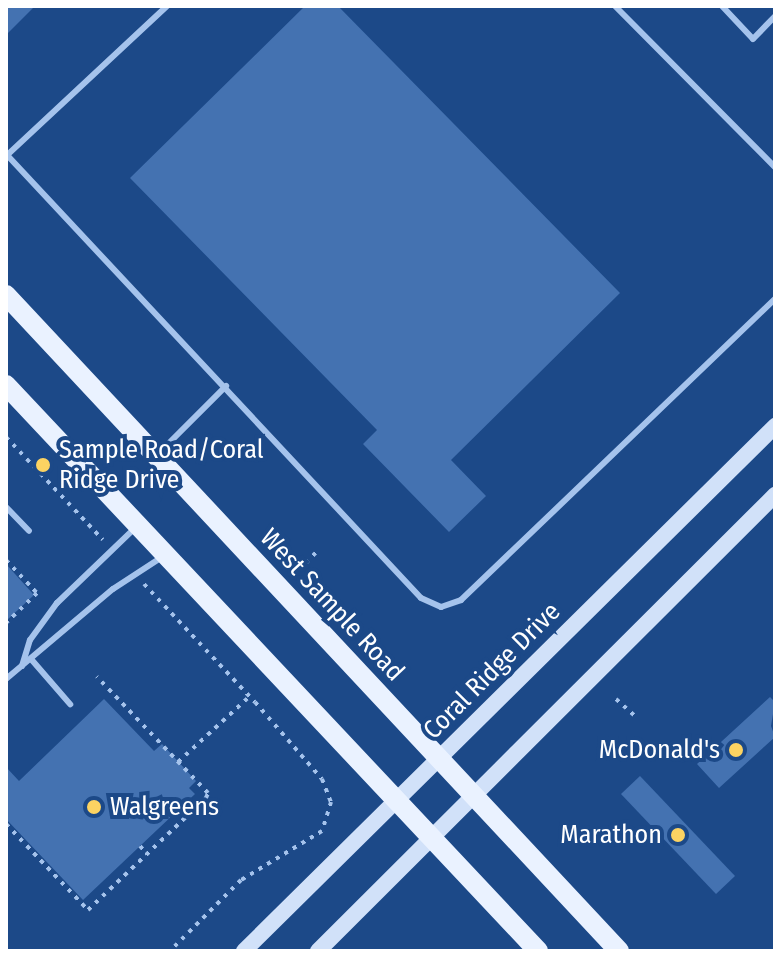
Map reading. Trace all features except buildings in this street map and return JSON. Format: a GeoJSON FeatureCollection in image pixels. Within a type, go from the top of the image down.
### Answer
{"type":"FeatureCollection","features":[{"type":"Feature","properties":{"kind":"main road","name":"West Sample Road"},"geometry":{"type":"LineString","coordinates":[[6,295],[619,951]]}},
{"type":"Feature","properties":{"kind":"main road"},"geometry":{"type":"LineString","coordinates":[[6,385],[538,951]]}},
{"type":"Feature","properties":{"kind":"main road","name":"Coral Ridge Drive"},"geometry":{"type":"LineString","coordinates":[[244,951],[775,426]]}},
{"type":"Feature","properties":{"kind":"main road"},"geometry":{"type":"LineString","coordinates":[[318,951],[775,495]]}},
{"type":"Feature","properties":{"kind":"lane"},"geometry":{"type":"LineString","coordinates":[[167,6],[7,155],[421,598],[441,607],[461,600],[775,299]]}},
{"type":"Feature","properties":{"kind":"lane"},"geometry":{"type":"LineString","coordinates":[[615,6],[775,167]]}},
{"type":"Feature","properties":{"kind":"lane"},"geometry":{"type":"LineString","coordinates":[[722,6],[753,39],[775,16]]}},
{"type":"Feature","properties":{"kind":"lane"},"geometry":{"type":"LineString","coordinates":[[156,456],[226,386]]}},
{"type":"Feature","properties":{"kind":"lane"},"geometry":{"type":"LineString","coordinates":[[6,507],[29,531]]}},
{"type":"Feature","properties":{"kind":"lane"},"geometry":{"type":"LineString","coordinates":[[22,666],[30,640],[57,603],[138,525]]}},
{"type":"Feature","properties":{"kind":"lane"},"geometry":{"type":"LineString","coordinates":[[6,679],[135,574],[165,555]]}},
{"type":"Feature","properties":{"kind":"lane"},"geometry":{"type":"LineString","coordinates":[[31,659],[70,704]]}},
{"type":"Feature","properties":{"kind":"path"},"geometry":{"type":"LineString","coordinates":[[6,437],[112,550]]}},
{"type":"Feature","properties":{"kind":"path"},"geometry":{"type":"LineString","coordinates":[[299,570],[318,550]]}},
{"type":"Feature","properties":{"kind":"path"},"geometry":{"type":"LineString","coordinates":[[6,560],[37,593],[6,623]]}},
{"type":"Feature","properties":{"kind":"path"},"geometry":{"type":"LineString","coordinates":[[135,574],[250,696],[326,786],[331,802],[327,821],[312,840],[241,880],[170,951]]}},
{"type":"Feature","properties":{"kind":"path"},"geometry":{"type":"LineString","coordinates":[[6,824],[88,910],[208,795],[97,677]]}},
{"type":"Feature","properties":{"kind":"path"},"geometry":{"type":"LineString","coordinates":[[178,762],[250,696]]}},
{"type":"Feature","properties":{"kind":"path"},"geometry":{"type":"LineString","coordinates":[[616,699],[634,715]]}},
{"type":"Feature","properties":{"kind":"path"},"geometry":{"type":"LineString","coordinates":[[140,846],[147,854]]}},
{"type":"Feature","properties":{"kind":"place","name":"Sample Road/Coral Ridge Drive"},"geometry":{"type":"Point","coordinates":[43,465]}},
{"type":"Feature","properties":{"kind":"place","name":"McDonald's"},"geometry":{"type":"Point","coordinates":[736,750]}},
{"type":"Feature","properties":{"kind":"place","name":"Walgreens"},"geometry":{"type":"Point","coordinates":[94,807]}},
{"type":"Feature","properties":{"kind":"place","name":"Marathon"},"geometry":{"type":"Point","coordinates":[678,835]}}]}
